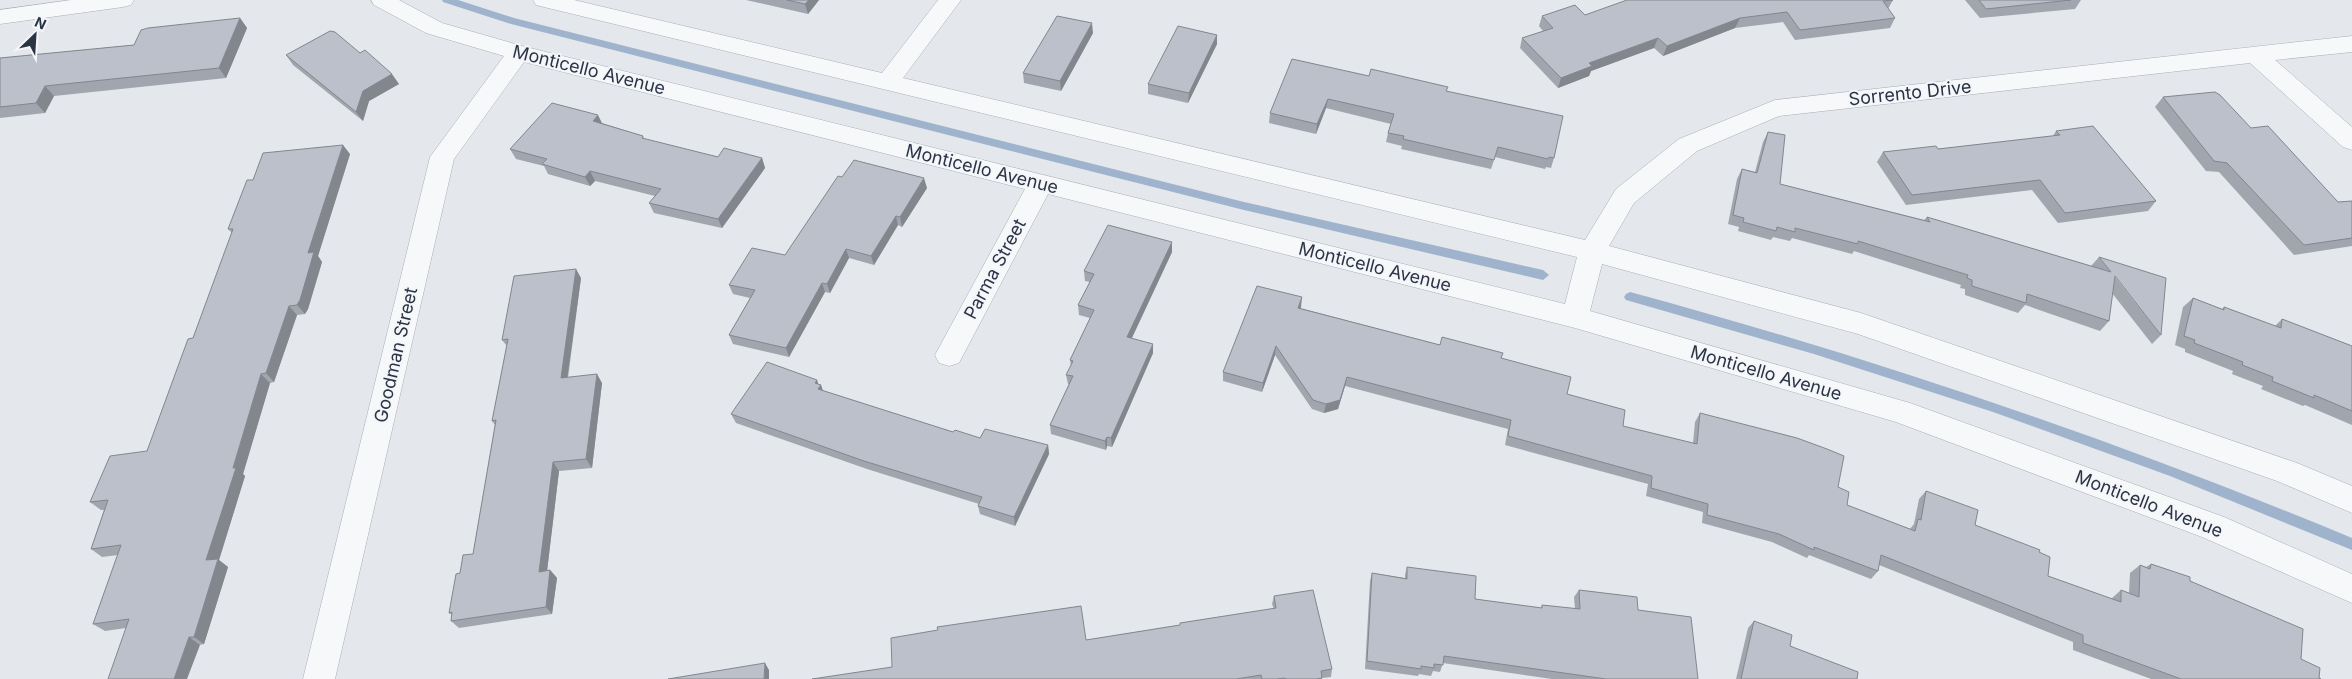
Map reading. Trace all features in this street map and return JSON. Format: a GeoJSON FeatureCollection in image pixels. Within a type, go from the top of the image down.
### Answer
{"type":"FeatureCollection","features":[{"type":"Feature","properties":{"kind":"street"},"geometry":{"type":"LineString","coordinates":[[0,17],[123,0]]}},
{"type":"Feature","properties":{"kind":"street","name":"Monticello Avenue"},"geometry":{"type":"LineString","coordinates":[[382,0],[434,28],[519,53],[1575,317],[1900,412],[2213,526],[2352,589]]}},
{"type":"Feature","properties":{"kind":"street"},"geometry":{"type":"LineString","coordinates":[[544,0],[1592,251],[1861,324],[2287,472],[2352,500]]}},
{"type":"Feature","properties":{"kind":"street"},"geometry":{"type":"LineString","coordinates":[[888,82],[950,0]]}},
{"type":"Feature","properties":{"kind":"street","name":"Sorrento Drive"},"geometry":{"type":"LineString","coordinates":[[1575,317],[1592,251],[1625,196],[1688,145],[1775,108],[2352,44]]}},
{"type":"Feature","properties":{"kind":"street","name":"Goodman Street"},"geometry":{"type":"LineString","coordinates":[[319,679],[442,157],[519,53]]}},
{"type":"Feature","properties":{"kind":"street"},"geometry":{"type":"LineString","coordinates":[[2255,55],[2352,141]]}},
{"type":"Feature","properties":{"kind":"street","name":"Parma Street"},"geometry":{"type":"LineString","coordinates":[[949,355],[1041,183]]}},
{"type":"Feature","properties":{"kind":"building"},"geometry":{"type":"Polygon","coordinates":[[[787,0],[809,0],[805,4],[787,0]]]}},
{"type":"Feature","properties":{"kind":"building"},"geometry":{"type":"Polygon","coordinates":[[[1627,0],[1893,0],[1883,1],[1895,18],[1800,30],[1787,12],[1740,18],[1667,46],[1658,38],[1589,63],[1592,66],[1561,78],[1522,38],[1553,28],[1542,16],[1575,5],[1585,15],[1627,0]]]}},
{"type":"Feature","properties":{"kind":"building"},"geometry":{"type":"Polygon","coordinates":[[[1979,0],[2071,0],[1986,9],[1979,0]]]}},
{"type":"Feature","properties":{"kind":"building"},"geometry":{"type":"Polygon","coordinates":[[[1057,16],[1092,23],[1060,81],[1023,73],[1057,16]]]}},
{"type":"Feature","properties":{"kind":"building"},"geometry":{"type":"Polygon","coordinates":[[[240,18],[219,68],[45,86],[36,103],[0,107],[0,58],[134,45],[141,30],[148,28],[240,18]]]}},
{"type":"Feature","properties":{"kind":"building"},"geometry":{"type":"Polygon","coordinates":[[[1178,26],[1217,35],[1189,93],[1148,84],[1178,26]]]}},
{"type":"Feature","properties":{"kind":"building"},"geometry":{"type":"Polygon","coordinates":[[[330,31],[335,32],[360,53],[365,50],[392,74],[363,91],[356,112],[286,55],[330,31]]]}},
{"type":"Feature","properties":{"kind":"building"},"geometry":{"type":"Polygon","coordinates":[[[1292,59],[1369,76],[1371,69],[1448,87],[1446,91],[1563,116],[1554,158],[1549,157],[1548,159],[1498,147],[1494,160],[1403,139],[1404,136],[1388,133],[1394,114],[1328,99],[1317,124],[1270,113],[1292,59]]]}},
{"type":"Feature","properties":{"kind":"building"},"geometry":{"type":"Polygon","coordinates":[[[2215,92],[2251,128],[2268,126],[2338,202],[2352,201],[2352,238],[2304,245],[2227,163],[2214,161],[2163,97],[2215,92]]]}},
{"type":"Feature","properties":{"kind":"building"},"geometry":{"type":"Polygon","coordinates":[[[552,103],[598,115],[593,121],[643,136],[642,138],[718,157],[724,148],[762,158],[718,219],[649,203],[661,189],[590,171],[585,177],[542,164],[547,159],[510,149],[552,103]]]}},
{"type":"Feature","properties":{"kind":"building"},"geometry":{"type":"Polygon","coordinates":[[[2093,126],[2156,201],[2065,213],[2040,180],[1912,195],[1883,152],[1936,146],[1938,149],[2060,135],[2056,131],[2093,126]]]}},
{"type":"Feature","properties":{"kind":"building"},"geometry":{"type":"Polygon","coordinates":[[[1768,132],[1785,135],[1780,184],[1930,222],[1927,217],[2111,272],[2099,257],[2166,278],[2161,335],[2115,276],[2109,321],[2027,294],[2026,303],[1972,286],[1972,280],[1967,278],[1968,275],[1858,241],[1858,244],[1795,228],[1795,232],[1777,227],[1776,231],[1743,222],[1744,218],[1733,215],[1742,169],[1757,173],[1768,132]]]}},
{"type":"Feature","properties":{"kind":"building"},"geometry":{"type":"Polygon","coordinates":[[[343,145],[308,253],[314,252],[300,300],[297,305],[289,306],[266,373],[261,374],[233,468],[236,468],[206,560],[218,559],[194,637],[189,637],[174,679],[108,679],[129,619],[93,624],[121,545],[91,549],[108,500],[90,502],[110,456],[147,451],[188,339],[193,338],[233,229],[228,229],[247,180],[253,180],[263,153],[343,145]]]}},
{"type":"Feature","properties":{"kind":"building"},"geometry":{"type":"Polygon","coordinates":[[[854,160],[924,178],[900,217],[896,216],[871,256],[846,249],[827,284],[822,283],[786,348],[729,335],[755,290],[729,285],[752,248],[785,255],[838,176],[842,177],[854,160]]]}},
{"type":"Feature","properties":{"kind":"building"},"geometry":{"type":"Polygon","coordinates":[[[1108,225],[1172,242],[1127,337],[1153,344],[1111,438],[1107,437],[1105,441],[1050,425],[1073,376],[1066,375],[1073,361],[1070,360],[1094,310],[1078,305],[1094,274],[1084,271],[1108,225]]]}},
{"type":"Feature","properties":{"kind":"building"},"geometry":{"type":"Polygon","coordinates":[[[576,269],[561,378],[597,374],[586,459],[553,462],[539,572],[550,570],[546,607],[451,621],[452,612],[449,613],[456,574],[460,573],[463,555],[473,554],[496,420],[492,421],[508,339],[502,340],[514,276],[576,269]]]}},
{"type":"Feature","properties":{"kind":"building"},"geometry":{"type":"Polygon","coordinates":[[[1257,286],[1302,297],[1298,308],[1440,345],[1442,337],[1503,353],[1501,358],[1571,377],[1567,394],[1625,410],[1623,426],[1697,444],[1700,413],[1797,438],[1844,456],[1838,487],[1849,492],[1847,505],[1915,531],[1918,519],[1921,520],[1926,491],[1978,510],[1975,525],[2040,550],[2039,552],[2050,557],[2048,576],[2121,602],[2121,590],[2139,597],[2140,565],[2150,569],[2151,564],[2190,577],[2190,581],[2303,629],[2301,659],[2320,668],[2319,678],[2321,679],[2181,679],[2083,643],[2083,635],[1881,555],[1878,571],[1814,547],[1814,550],[1779,534],[1707,515],[1708,504],[1651,488],[1652,476],[1508,436],[1511,420],[1347,377],[1340,400],[1326,404],[1313,400],[1276,346],[1263,383],[1223,372],[1257,286]]]}},
{"type":"Feature","properties":{"kind":"building"},"geometry":{"type":"Polygon","coordinates":[[[2193,298],[2281,328],[2282,319],[2352,346],[2352,411],[2314,395],[2314,398],[2272,381],[2273,377],[2242,365],[2243,362],[2194,343],[2195,340],[2184,336],[2193,298]]]}},
{"type":"Feature","properties":{"kind":"building"},"geometry":{"type":"Polygon","coordinates":[[[767,362],[817,380],[815,383],[821,385],[818,389],[953,432],[955,430],[980,438],[985,429],[1048,445],[1014,517],[978,506],[982,497],[864,461],[731,414],[767,362]]]}},
{"type":"Feature","properties":{"kind":"building"},"geometry":{"type":"Polygon","coordinates":[[[1407,567],[1476,576],[1475,599],[1542,608],[1542,605],[1580,609],[1579,590],[1637,597],[1638,610],[1691,617],[1698,679],[1606,679],[1444,656],[1443,665],[1434,664],[1434,668],[1421,666],[1421,669],[1367,661],[1372,573],[1407,579],[1407,567]]]}},
{"type":"Feature","properties":{"kind":"building"},"geometry":{"type":"Polygon","coordinates":[[[1313,590],[1332,669],[1321,671],[1322,678],[1262,679],[1261,675],[1236,679],[812,679],[892,667],[891,638],[938,630],[937,627],[1081,606],[1086,640],[1276,608],[1274,596],[1313,590]]]}},
{"type":"Feature","properties":{"kind":"building"},"geometry":{"type":"Polygon","coordinates":[[[1754,621],[1792,635],[1790,646],[1858,672],[1857,679],[1741,679],[1754,621]]]}},
{"type":"Feature","properties":{"kind":"building"},"geometry":{"type":"Polygon","coordinates":[[[765,663],[764,679],[668,679],[765,663]]]}},
{"type":"Feature","properties":{"kind":"waterway"},"geometry":{"type":"LineString","coordinates":[[447,0],[511,21],[1244,206],[1543,275]]}},
{"type":"Feature","properties":{"kind":"waterway"},"geometry":{"type":"LineString","coordinates":[[1630,297],[1814,349],[1996,407],[2175,472],[2352,544]]}}]}
